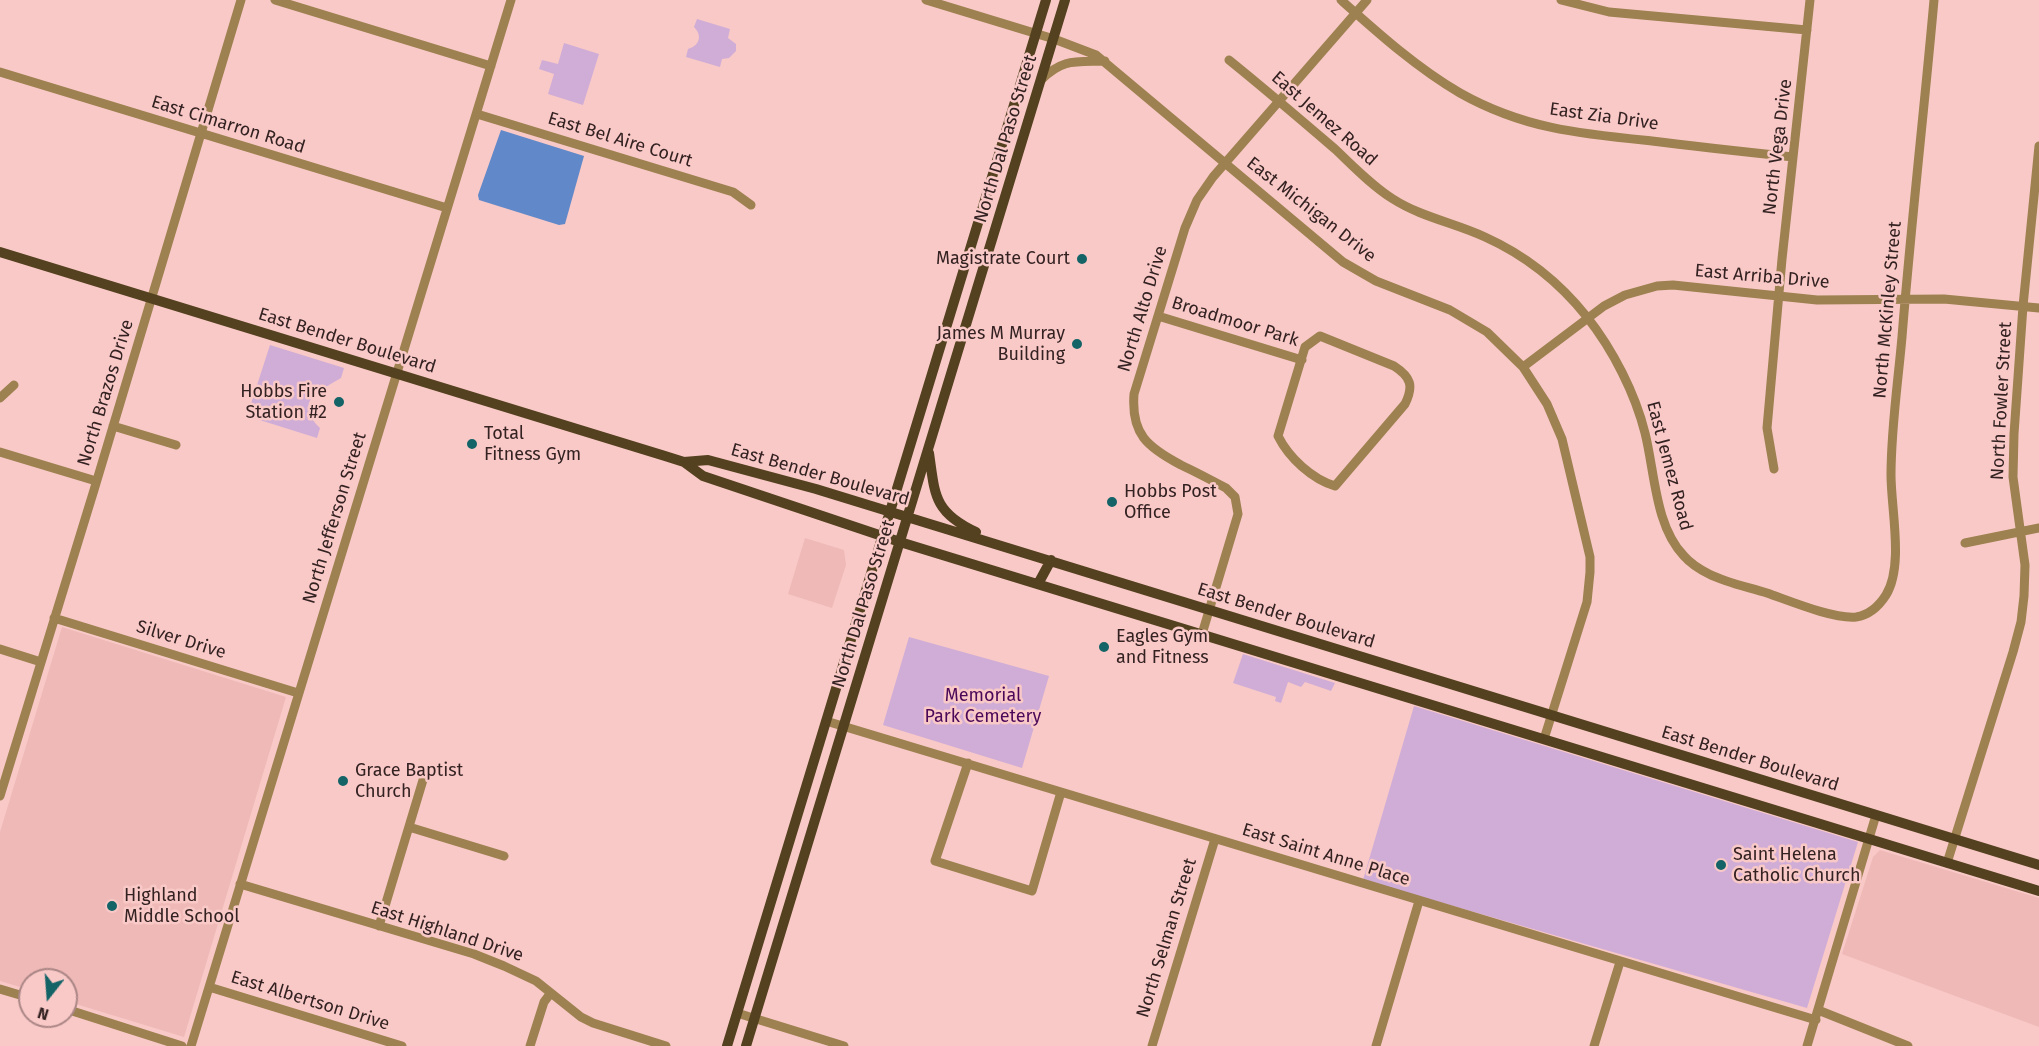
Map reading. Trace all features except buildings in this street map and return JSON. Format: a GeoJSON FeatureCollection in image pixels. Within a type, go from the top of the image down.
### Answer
{"type":"FeatureCollection","features":[{"type":"Feature","properties":{"kind":"main road","name":"North Dal Paso Street"},"geometry":{"type":"LineString","coordinates":[[728,1046],[1046,0]]}},
{"type":"Feature","properties":{"kind":"main road","name":"North Dal Paso Street"},"geometry":{"type":"LineString","coordinates":[[746,1046],[1065,0]]}},
{"type":"Feature","properties":{"kind":"main road","name":"East Bender Boulevard"},"geometry":{"type":"LineString","coordinates":[[0,252],[684,462],[703,476],[900,542],[2039,891]]}},
{"type":"Feature","properties":{"kind":"main road"},"geometry":{"type":"LineString","coordinates":[[928,450],[932,484],[940,504],[951,518],[976,532],[985,540]]}},
{"type":"Feature","properties":{"kind":"main road","name":"East Bender Boulevard"},"geometry":{"type":"LineString","coordinates":[[684,462],[708,460],[816,489],[2039,865]]}},
{"type":"Feature","properties":{"kind":"main road"},"geometry":{"type":"LineString","coordinates":[[1038,584],[1051,560]]}},
{"type":"Feature","properties":{"kind":"street","name":"North Brazos Drive"},"geometry":{"type":"LineString","coordinates":[[0,796],[4,764],[41,662],[241,0]]}},
{"type":"Feature","properties":{"kind":"street"},"geometry":{"type":"LineString","coordinates":[[275,0],[491,66]]}},
{"type":"Feature","properties":{"kind":"street","name":"North Jefferson Street"},"geometry":{"type":"LineString","coordinates":[[191,1046],[511,0]]}},
{"type":"Feature","properties":{"kind":"street","name":"East Michigan Drive"},"geometry":{"type":"LineString","coordinates":[[926,0],[1054,39],[1106,61],[1343,262],[1376,282],[1450,310],[1487,332],[1523,367],[1547,404],[1562,439],[1590,557],[1587,602],[1544,739]]}},
{"type":"Feature","properties":{"kind":"street","name":"East Zia Drive"},"geometry":{"type":"LineString","coordinates":[[1341,0],[1424,70],[1479,102],[1527,121],[1558,130],[1597,136],[1793,157]]}},
{"type":"Feature","properties":{"kind":"street","name":"North Alto Drive"},"geometry":{"type":"LineString","coordinates":[[1202,634],[1238,514],[1235,497],[1226,488],[1161,455],[1146,442],[1136,424],[1133,408],[1134,394],[1191,212],[1208,184],[1225,163],[1367,0]]}},
{"type":"Feature","properties":{"kind":"street"},"geometry":{"type":"LineString","coordinates":[[1561,0],[1609,12],[1807,30]]}},
{"type":"Feature","properties":{"kind":"street","name":"North Vega Drive"},"geometry":{"type":"LineString","coordinates":[[1774,469],[1767,428],[1778,297],[1810,0]]}},
{"type":"Feature","properties":{"kind":"street","name":"North McKinley Street"},"geometry":{"type":"LineString","coordinates":[[1869,614],[1885,598],[1895,574],[1891,472],[1934,0]]}},
{"type":"Feature","properties":{"kind":"street","name":"East Jemez Road"},"geometry":{"type":"LineString","coordinates":[[1229,60],[1387,195],[1409,208],[1486,237],[1523,258],[1545,274],[1588,319],[1614,359],[1634,399],[1644,431],[1660,508],[1673,543],[1693,565],[1713,577],[1834,614],[1856,617],[1869,614]]}},
{"type":"Feature","properties":{"kind":"street"},"geometry":{"type":"LineString","coordinates":[[1041,80],[1061,64],[1106,61]]}},
{"type":"Feature","properties":{"kind":"street","name":"East Cimarron Road"},"geometry":{"type":"LineString","coordinates":[[0,72],[447,208]]}},
{"type":"Feature","properties":{"kind":"street","name":"East Bel Aire Court"},"geometry":{"type":"LineString","coordinates":[[477,114],[733,192],[751,205]]}},
{"type":"Feature","properties":{"kind":"street","name":"North Fowler Street"},"geometry":{"type":"LineString","coordinates":[[1947,863],[2021,622],[2025,596],[2025,565],[2014,488],[2013,457],[2023,306],[2039,146]]}},
{"type":"Feature","properties":{"kind":"street","name":"East Arriba Drive"},"geometry":{"type":"LineString","coordinates":[[1523,367],[1604,306],[1625,295],[1657,286],[1673,285],[1778,297],[1843,300],[1944,299],[2039,308]]}},
{"type":"Feature","properties":{"kind":"street","name":"Broadmoor Park"},"geometry":{"type":"LineString","coordinates":[[1158,316],[1302,360]]}},
{"type":"Feature","properties":{"kind":"street","name":"Broadmoor Park"},"geometry":{"type":"LineString","coordinates":[[1320,336],[1394,366],[1404,372],[1411,384],[1405,404],[1335,486],[1321,482],[1285,450],[1278,436],[1302,360],[1305,347],[1320,336]]}},
{"type":"Feature","properties":{"kind":"street"},"geometry":{"type":"LineString","coordinates":[[0,398],[14,386]]}},
{"type":"Feature","properties":{"kind":"street"},"geometry":{"type":"LineString","coordinates":[[113,426],[176,445]]}},
{"type":"Feature","properties":{"kind":"street"},"geometry":{"type":"LineString","coordinates":[[0,452],[96,482]]}},
{"type":"Feature","properties":{"kind":"street"},"geometry":{"type":"LineString","coordinates":[[1965,543],[2039,528]]}},
{"type":"Feature","properties":{"kind":"street","name":"Silver Drive"},"geometry":{"type":"LineString","coordinates":[[54,618],[298,693]]}},
{"type":"Feature","properties":{"kind":"street"},"geometry":{"type":"LineString","coordinates":[[0,649],[41,662]]}},
{"type":"Feature","properties":{"kind":"street","name":"East Saint Anne Place"},"geometry":{"type":"LineString","coordinates":[[826,721],[1620,962],[1817,1015],[1908,1046]]}},
{"type":"Feature","properties":{"kind":"street"},"geometry":{"type":"LineString","coordinates":[[968,763],[935,861],[1032,891],[1061,792]]}},
{"type":"Feature","properties":{"kind":"street"},"geometry":{"type":"LineString","coordinates":[[379,926],[423,780]]}},
{"type":"Feature","properties":{"kind":"street"},"geometry":{"type":"LineString","coordinates":[[1807,1046],[1876,815]]}},
{"type":"Feature","properties":{"kind":"street"},"geometry":{"type":"LineString","coordinates":[[409,827],[504,856]]}},
{"type":"Feature","properties":{"kind":"street","name":"North Selman Street"},"geometry":{"type":"LineString","coordinates":[[1152,1046],[1215,839]]}},
{"type":"Feature","properties":{"kind":"street","name":"East Highland Drive"},"geometry":{"type":"LineString","coordinates":[[240,884],[474,954],[536,981],[581,1017],[593,1023],[666,1046]]}},
{"type":"Feature","properties":{"kind":"street"},"geometry":{"type":"LineString","coordinates":[[1376,1046],[1419,901]]}},
{"type":"Feature","properties":{"kind":"street"},"geometry":{"type":"LineString","coordinates":[[1594,1046],[1620,962]]}},
{"type":"Feature","properties":{"kind":"street","name":"East Albertson Drive"},"geometry":{"type":"LineString","coordinates":[[209,987],[402,1046]]}},
{"type":"Feature","properties":{"kind":"street"},"geometry":{"type":"LineString","coordinates":[[0,989],[18,994]]}},
{"type":"Feature","properties":{"kind":"street"},"geometry":{"type":"LineString","coordinates":[[530,1046],[544,1002],[550,994]]}},
{"type":"Feature","properties":{"kind":"street"},"geometry":{"type":"LineString","coordinates":[[737,1013],[844,1046]]}},
{"type":"Feature","properties":{"kind":"street"},"geometry":{"type":"LineString","coordinates":[[78,1014],[182,1046]]}},
{"type":"Feature","properties":{"kind":"shaded area"},"geometry":{"type":"Polygon","coordinates":[[[805,538],[844,550],[846,565],[832,608],[788,594],[805,538]]]}},
{"type":"Feature","properties":{"kind":"shaded area","name":"Highland Middle School"},"geometry":{"type":"Polygon","coordinates":[[[62,627],[286,697],[184,1037],[78,1005],[78,968],[18,968],[18,986],[0,981],[0,832],[62,627]]]}},
{"type":"Feature","properties":{"kind":"shaded area"},"geometry":{"type":"Polygon","coordinates":[[[1880,850],[2039,898],[2039,1027],[1842,954],[1873,857],[1880,850]]]}},
{"type":"Feature","properties":{"kind":"green space"},"geometry":{"type":"Polygon","coordinates":[[[697,19],[730,29],[728,38],[736,44],[736,51],[729,58],[722,59],[720,67],[686,57],[688,49],[695,46],[699,37],[694,27],[697,19]]]}},
{"type":"Feature","properties":{"kind":"green space"},"geometry":{"type":"Polygon","coordinates":[[[564,43],[599,54],[583,105],[548,94],[554,74],[539,69],[542,60],[558,64],[564,43]]]}},
{"type":"Feature","properties":{"kind":"green space"},"geometry":{"type":"Polygon","coordinates":[[[270,345],[344,368],[341,378],[317,393],[309,404],[312,419],[320,428],[317,438],[247,416],[270,345]]]}},
{"type":"Feature","properties":{"kind":"green space","name":"Memorial Park Cemetery"},"geometry":{"type":"Polygon","coordinates":[[[909,637],[1049,676],[1022,768],[883,725],[909,637]]]}},
{"type":"Feature","properties":{"kind":"green space"},"geometry":{"type":"Polygon","coordinates":[[[1243,654],[1335,683],[1331,691],[1305,682],[1301,687],[1288,682],[1281,703],[1275,701],[1276,697],[1233,683],[1243,654]]]}},
{"type":"Feature","properties":{"kind":"green space"},"geometry":{"type":"Polygon","coordinates":[[[1414,706],[1858,842],[1807,1008],[1363,880],[1414,706]]]}},
{"type":"Feature","properties":{"kind":"water"},"geometry":{"type":"Polygon","coordinates":[[[501,130],[584,156],[565,224],[559,225],[479,200],[478,195],[501,130]]]}},
{"type":"Feature","properties":{"kind":"place","name":"Magistrate Court"},"geometry":{"type":"Point","coordinates":[1082,259]}},
{"type":"Feature","properties":{"kind":"place","name":"James M Murray Building"},"geometry":{"type":"Point","coordinates":[1077,344]}},
{"type":"Feature","properties":{"kind":"place","name":"Hobbs Fire Station #2"},"geometry":{"type":"Point","coordinates":[339,402]}},
{"type":"Feature","properties":{"kind":"place","name":"Total Fitness Gym"},"geometry":{"type":"Point","coordinates":[472,444]}},
{"type":"Feature","properties":{"kind":"place","name":"Hobbs Post Office"},"geometry":{"type":"Point","coordinates":[1112,502]}},
{"type":"Feature","properties":{"kind":"place","name":"Eagles Gym and Fitness"},"geometry":{"type":"Point","coordinates":[1104,647]}},
{"type":"Feature","properties":{"kind":"place","name":"Grace Baptist Church"},"geometry":{"type":"Point","coordinates":[343,781]}},
{"type":"Feature","properties":{"kind":"place","name":"Saint Helena Catholic Church"},"geometry":{"type":"Point","coordinates":[1721,865]}},
{"type":"Feature","properties":{"kind":"place","name":"Highland Middle School"},"geometry":{"type":"Point","coordinates":[112,906]}}]}
